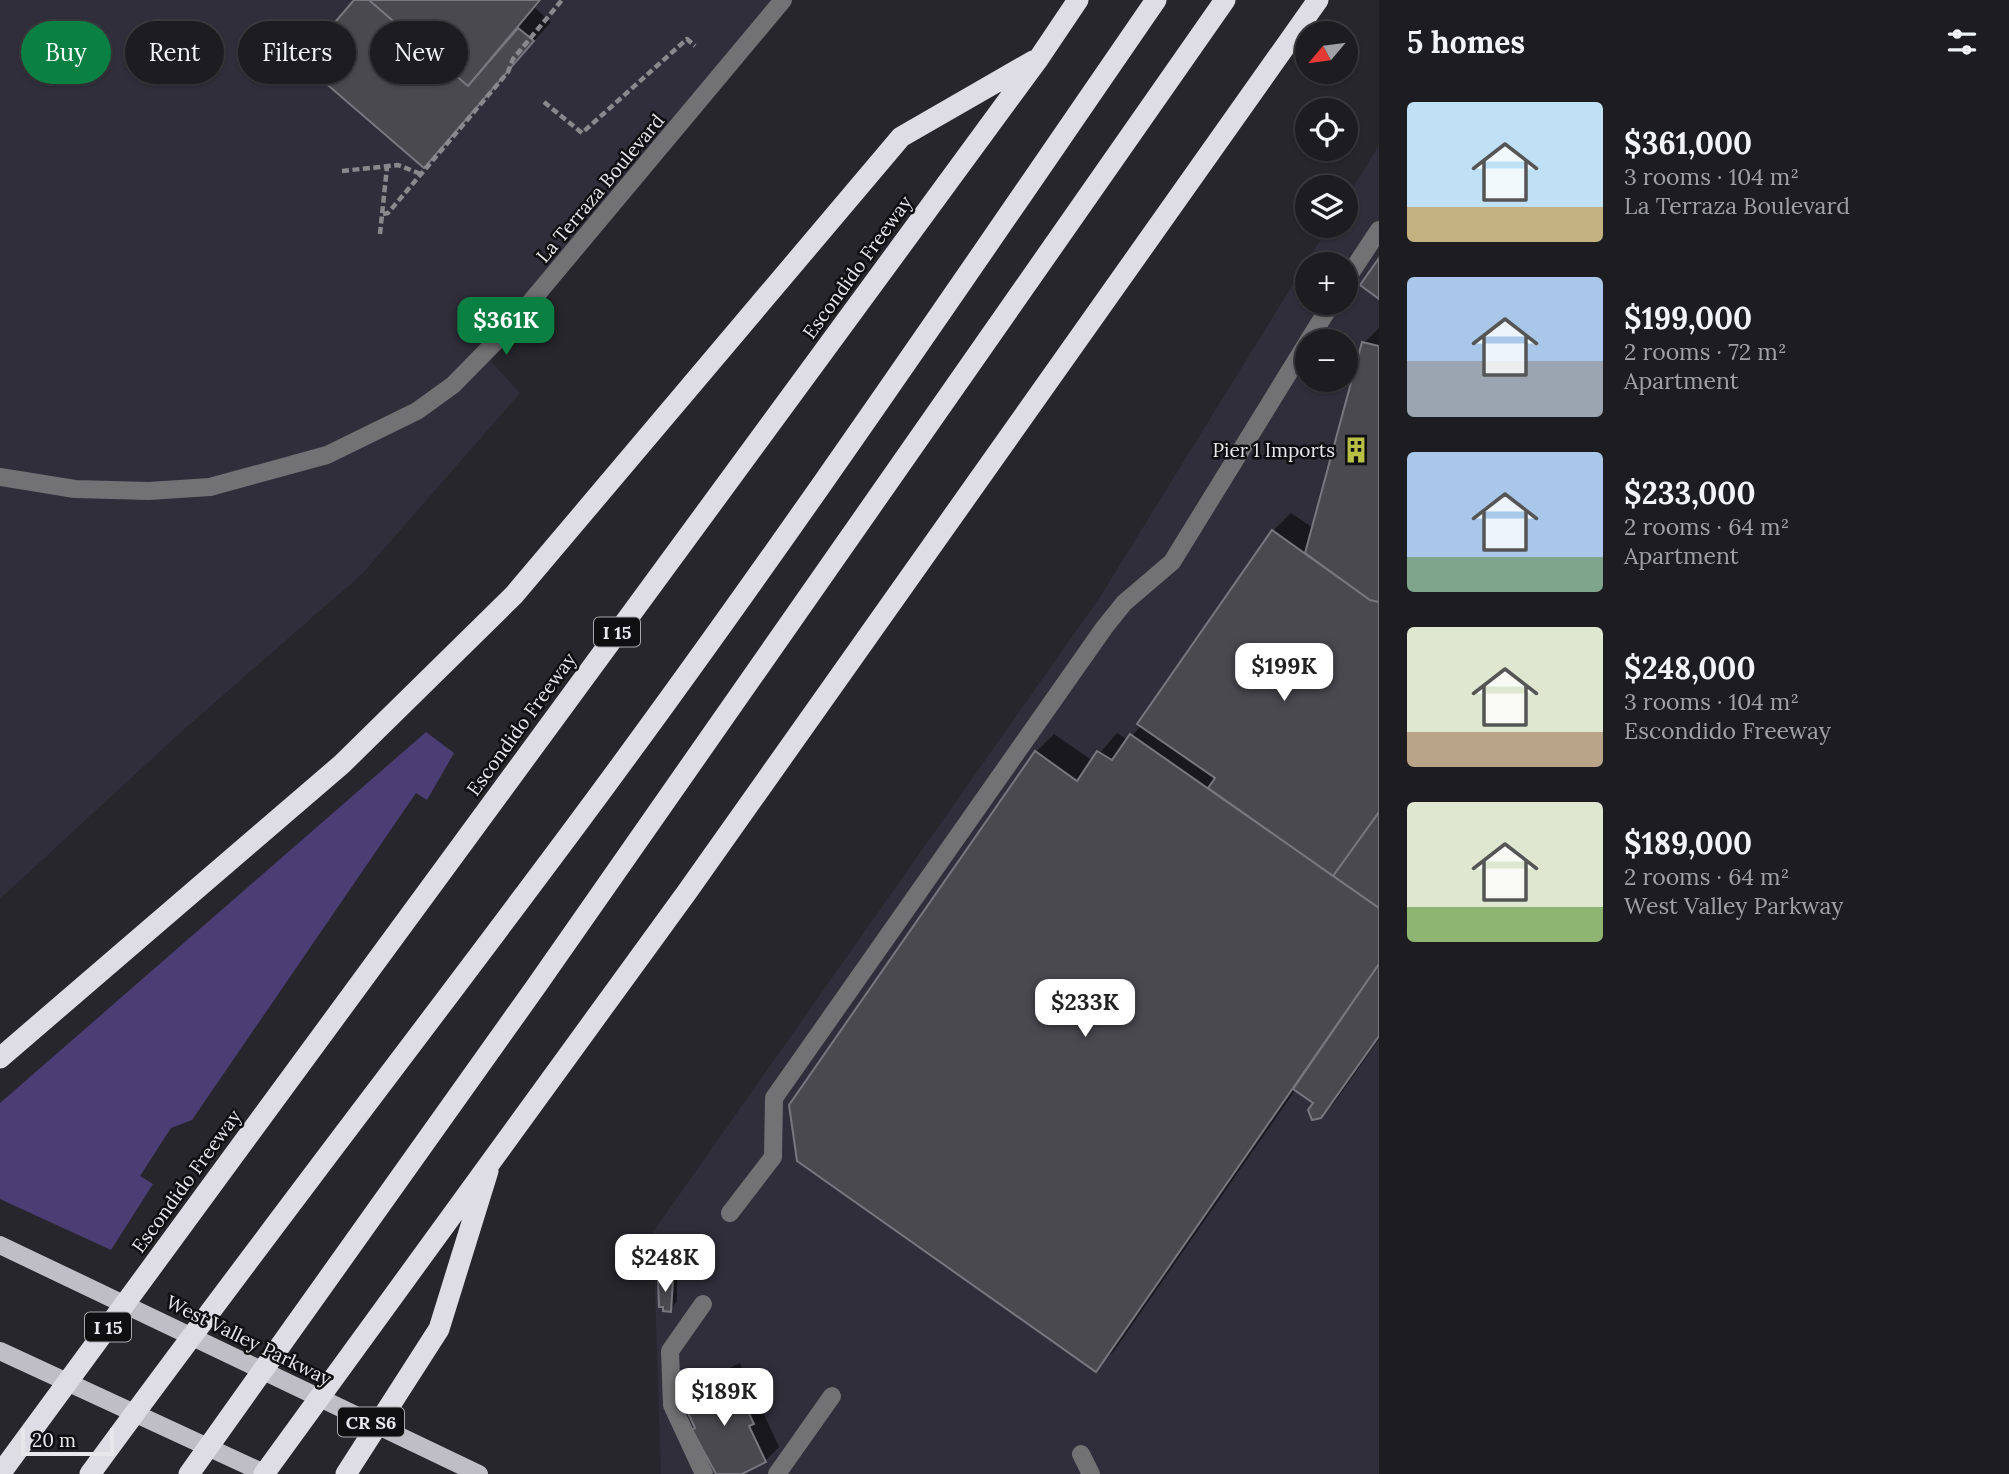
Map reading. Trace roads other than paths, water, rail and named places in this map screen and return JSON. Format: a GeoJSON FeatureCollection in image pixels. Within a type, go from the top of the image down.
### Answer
{"type":"FeatureCollection","features":[{"type":"Feature","properties":{"kind":"highway","name":"Escondido Freeway"},"geometry":{"type":"LineString","coordinates":[[0,1474],[1039,58],[1078,0]]}},
{"type":"Feature","properties":{"kind":"highway"},"geometry":{"type":"LineString","coordinates":[[90,1474],[252,1252],[580,821],[892,384],[1156,0]]}},
{"type":"Feature","properties":{"kind":"highway"},"geometry":{"type":"LineString","coordinates":[[189,1474],[1225,0]]}},
{"type":"Feature","properties":{"kind":"highway"},"geometry":{"type":"LineString","coordinates":[[265,1474],[381,1309],[687,892],[1318,0]]}},
{"type":"Feature","properties":{"kind":"highway"},"geometry":{"type":"LineString","coordinates":[[0,1058],[342,764],[514,595],[901,137],[1039,58]]}},
{"type":"Feature","properties":{"kind":"highway"},"geometry":{"type":"LineString","coordinates":[[346,1474],[439,1329],[493,1156]]}},
{"type":"Feature","properties":{"kind":"main road","name":"West Valley Parkway"},"geometry":{"type":"LineString","coordinates":[[0,1245],[479,1474]]}},
{"type":"Feature","properties":{"kind":"main road"},"geometry":{"type":"LineString","coordinates":[[0,1351],[265,1474]]}},
{"type":"Feature","properties":{"kind":"street","name":"La Terraza Boulevard"},"geometry":{"type":"LineString","coordinates":[[0,477],[75,489],[149,491],[210,487],[327,455],[417,411],[453,384],[509,329],[783,0]]}},
{"type":"Feature","properties":{"kind":"street"},"geometry":{"type":"LineString","coordinates":[[1358,262],[1379,230]]}},
{"type":"Feature","properties":{"kind":"street"},"geometry":{"type":"LineString","coordinates":[[730,1213],[773,1157],[774,1098],[1104,628],[1124,603],[1172,562],[1295,363]]}},
{"type":"Feature","properties":{"kind":"street"},"geometry":{"type":"LineString","coordinates":[[703,1304],[670,1351],[672,1405],[704,1474]]}},
{"type":"Feature","properties":{"kind":"street"},"geometry":{"type":"LineString","coordinates":[[777,1474],[832,1396]]}},
{"type":"Feature","properties":{"kind":"street"},"geometry":{"type":"LineString","coordinates":[[1081,1454],[1091,1474]]}},
{"type":"Feature","properties":{"kind":"place","name":"Pier 1 Imports"},"geometry":{"type":"Point","coordinates":[1356,450]}}]}
